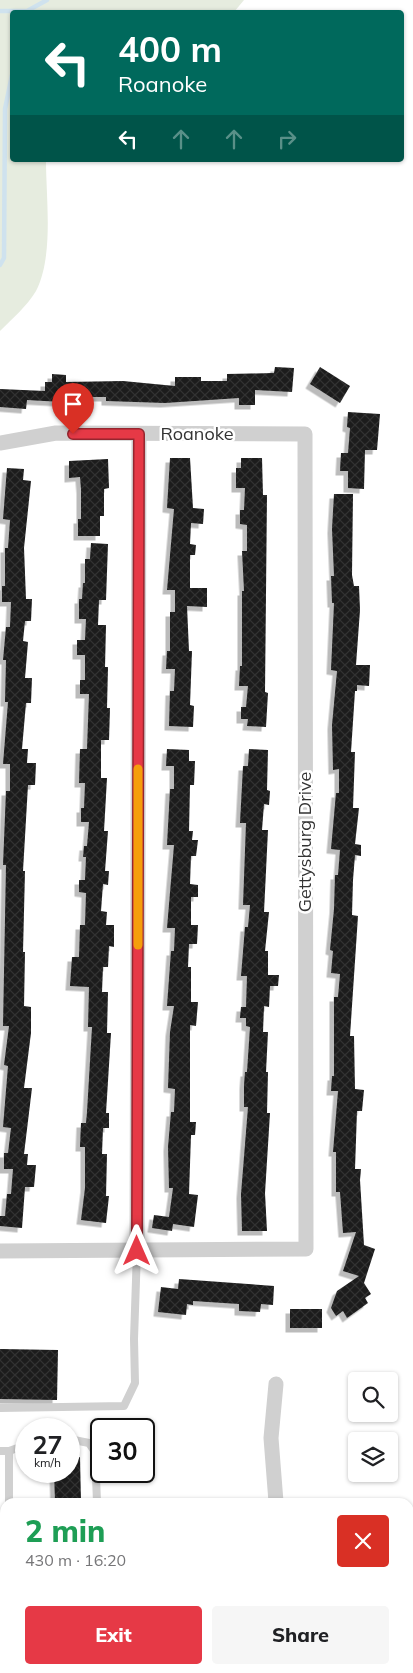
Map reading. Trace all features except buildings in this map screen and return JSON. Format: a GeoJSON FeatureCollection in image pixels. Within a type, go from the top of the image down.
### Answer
{"type":"FeatureCollection","features":[{"type":"Feature","properties":{"kind":"street","name":"Roanoke"},"geometry":{"type":"LineString","coordinates":[[0,443],[56,433],[305,434]]}},
{"type":"Feature","properties":{"kind":"street"},"geometry":{"type":"LineString","coordinates":[[0,1250],[137,1251],[139,434]]}},
{"type":"Feature","properties":{"kind":"street","name":"Gettysburg Drive"},"geometry":{"type":"LineString","coordinates":[[137,1251],[306,1250],[305,434]]}},
{"type":"Feature","properties":{"kind":"street"},"geometry":{"type":"LineString","coordinates":[[276,1384],[271,1438],[276,1498]]}},
{"type":"Feature","properties":{"kind":"lane"},"geometry":{"type":"LineString","coordinates":[[0,1408],[124,1406],[135,1383],[134,1339],[137,1251]]}},
{"type":"Feature","properties":{"kind":"lane"},"geometry":{"type":"LineString","coordinates":[[80,1441],[90,1442],[95,1452],[97,1498]]}},
{"type":"Feature","properties":{"kind":"lane"},"geometry":{"type":"LineString","coordinates":[[0,1450],[9,1451],[15,1449]]}},
{"type":"Feature","properties":{"kind":"lane"},"geometry":{"type":"LineString","coordinates":[[9,1451],[9,1498]]}},
{"type":"Feature","properties":{"kind":"shaded area"},"geometry":{"type":"Polygon","coordinates":[[[0,0],[244,0],[236,10],[10,10],[10,162],[46,162],[48,227],[42,277],[36,291],[24,307],[0,331],[0,0]]]}},
{"type":"Feature","properties":{"kind":"waterway"},"geometry":{"type":"LineString","coordinates":[[29,10],[47,0]]}},
{"type":"Feature","properties":{"kind":"waterway"},"geometry":{"type":"LineString","coordinates":[[0,11],[10,11]]}},
{"type":"Feature","properties":{"kind":"waterway"},"geometry":{"type":"LineString","coordinates":[[0,265],[4,258],[5,109],[10,85]]}},
{"type":"Feature","properties":{"kind":"slow traffic"},"geometry":{"type":"LineString","coordinates":[[138,769],[138,945]]}},
{"type":"Feature","properties":{"kind":"route"},"geometry":{"type":"LineString","coordinates":[[73,434],[139,434],[137,1251]]}}]}
